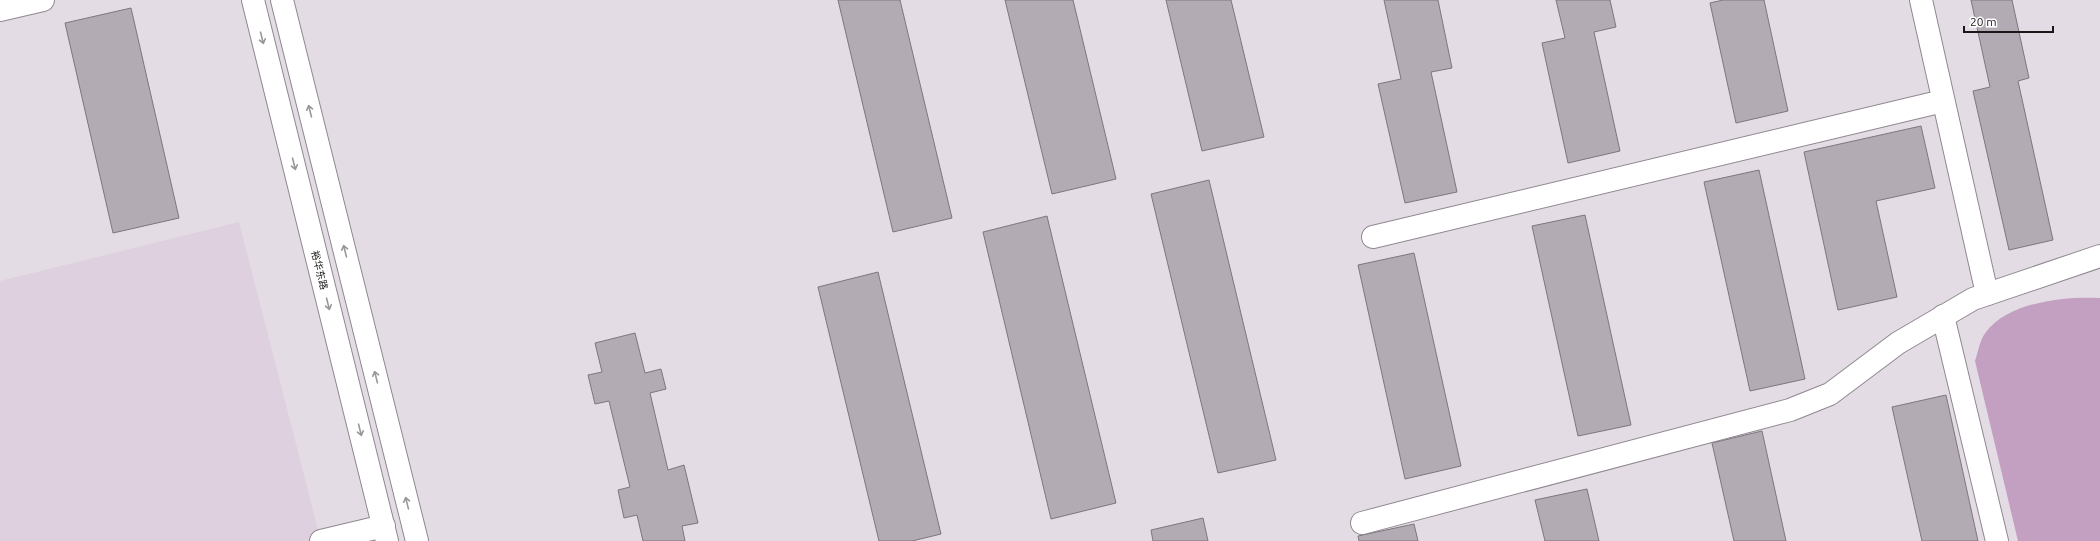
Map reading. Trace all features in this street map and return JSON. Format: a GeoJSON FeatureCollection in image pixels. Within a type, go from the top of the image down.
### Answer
{"type":"FeatureCollection","features":[{"type":"Feature","properties":{"kind":"street"},"geometry":{"type":"LineString","coordinates":[[0,10],[43,0]]}},
{"type":"Feature","properties":{"kind":"street","name":"裕华东路"},"geometry":{"type":"LineString","coordinates":[[253,0],[385,534]]}},
{"type":"Feature","properties":{"kind":"street"},"geometry":{"type":"LineString","coordinates":[[282,0],[417,541]]}},
{"type":"Feature","properties":{"kind":"street"},"geometry":{"type":"LineString","coordinates":[[1921,0],[1987,294]]}},
{"type":"Feature","properties":{"kind":"street"},"geometry":{"type":"LineString","coordinates":[[1374,237],[1943,101]]}},
{"type":"Feature","properties":{"kind":"street"},"geometry":{"type":"LineString","coordinates":[[1362,523],[1790,410],[1830,394],[1898,343],[1943,316],[1987,294],[2100,256]]}},
{"type":"Feature","properties":{"kind":"street"},"geometry":{"type":"LineString","coordinates":[[1943,316],[1998,541]]}},
{"type":"Feature","properties":{"kind":"street"},"geometry":{"type":"LineString","coordinates":[[321,541],[385,534]]}},
{"type":"Feature","properties":{"kind":"shaded area"},"geometry":{"type":"Polygon","coordinates":[[[239,222],[321,541],[0,541],[0,281],[239,222]]]}},
{"type":"Feature","properties":{"kind":"shaded area"},"geometry":{"type":"Polygon","coordinates":[[[2071,298],[2100,298],[2100,541],[2018,541],[1975,361],[1981,342],[1986,332],[1996,322],[2008,314],[2023,308],[2038,303],[2055,300],[2071,298]]]}},
{"type":"Feature","properties":{"kind":"building"},"geometry":{"type":"Polygon","coordinates":[[[838,0],[900,0],[952,218],[893,232],[838,0]]]}},
{"type":"Feature","properties":{"kind":"building"},"geometry":{"type":"Polygon","coordinates":[[[1005,0],[1073,0],[1116,179],[1052,194],[1005,0]]]}},
{"type":"Feature","properties":{"kind":"building"},"geometry":{"type":"Polygon","coordinates":[[[1166,0],[1231,0],[1264,137],[1202,151],[1166,0]]]}},
{"type":"Feature","properties":{"kind":"building"},"geometry":{"type":"Polygon","coordinates":[[[1384,0],[1438,0],[1452,68],[1431,72],[1457,192],[1405,203],[1378,84],[1401,79],[1384,0]]]}},
{"type":"Feature","properties":{"kind":"building"},"geometry":{"type":"Polygon","coordinates":[[[1556,0],[1610,0],[1616,27],[1594,32],[1620,151],[1568,163],[1542,43],[1565,38],[1556,0]]]}},
{"type":"Feature","properties":{"kind":"building"},"geometry":{"type":"Polygon","coordinates":[[[1723,0],[1764,0],[1788,111],[1736,123],[1710,3],[1723,0]]]}},
{"type":"Feature","properties":{"kind":"building"},"geometry":{"type":"Polygon","coordinates":[[[1971,0],[2012,0],[2029,78],[2018,81],[2053,240],[2009,250],[1973,91],[1990,87],[1971,0]]]}},
{"type":"Feature","properties":{"kind":"building"},"geometry":{"type":"Polygon","coordinates":[[[131,8],[179,218],[113,233],[65,23],[131,8]]]}},
{"type":"Feature","properties":{"kind":"building"},"geometry":{"type":"Polygon","coordinates":[[[1921,126],[1935,188],[1876,201],[1897,297],[1838,310],[1804,152],[1921,126]]]}},
{"type":"Feature","properties":{"kind":"building"},"geometry":{"type":"Polygon","coordinates":[[[1759,170],[1805,379],[1750,391],[1704,182],[1759,170]]]}},
{"type":"Feature","properties":{"kind":"building"},"geometry":{"type":"Polygon","coordinates":[[[1209,180],[1276,460],[1218,473],[1151,194],[1209,180]]]}},
{"type":"Feature","properties":{"kind":"building"},"geometry":{"type":"Polygon","coordinates":[[[1585,215],[1631,425],[1578,436],[1532,226],[1585,215]]]}},
{"type":"Feature","properties":{"kind":"building"},"geometry":{"type":"Polygon","coordinates":[[[1047,216],[1116,503],[1051,519],[983,232],[1047,216]]]}},
{"type":"Feature","properties":{"kind":"building"},"geometry":{"type":"Polygon","coordinates":[[[1414,253],[1461,466],[1405,479],[1358,265],[1414,253]]]}},
{"type":"Feature","properties":{"kind":"building"},"geometry":{"type":"Polygon","coordinates":[[[878,272],[941,534],[912,541],[879,541],[818,287],[878,272]]]}},
{"type":"Feature","properties":{"kind":"building"},"geometry":{"type":"Polygon","coordinates":[[[635,333],[645,373],[661,369],[666,389],[650,393],[668,470],[684,465],[698,523],[682,526],[685,541],[643,541],[637,515],[624,518],[618,490],[630,487],[609,401],[595,404],[588,375],[602,372],[595,343],[635,333]]]}},
{"type":"Feature","properties":{"kind":"building"},"geometry":{"type":"Polygon","coordinates":[[[1946,395],[1978,541],[1922,541],[1892,407],[1946,395]]]}},
{"type":"Feature","properties":{"kind":"building"},"geometry":{"type":"Polygon","coordinates":[[[1762,431],[1786,541],[1734,541],[1712,443],[1762,431]]]}},
{"type":"Feature","properties":{"kind":"building"},"geometry":{"type":"Polygon","coordinates":[[[1587,489],[1599,541],[1545,541],[1535,500],[1587,489]]]}},
{"type":"Feature","properties":{"kind":"building"},"geometry":{"type":"Polygon","coordinates":[[[1203,518],[1208,541],[1153,541],[1151,530],[1203,518]]]}},
{"type":"Feature","properties":{"kind":"building"},"geometry":{"type":"Polygon","coordinates":[[[1414,524],[1418,541],[1359,541],[1358,536],[1414,524]]]}}]}
